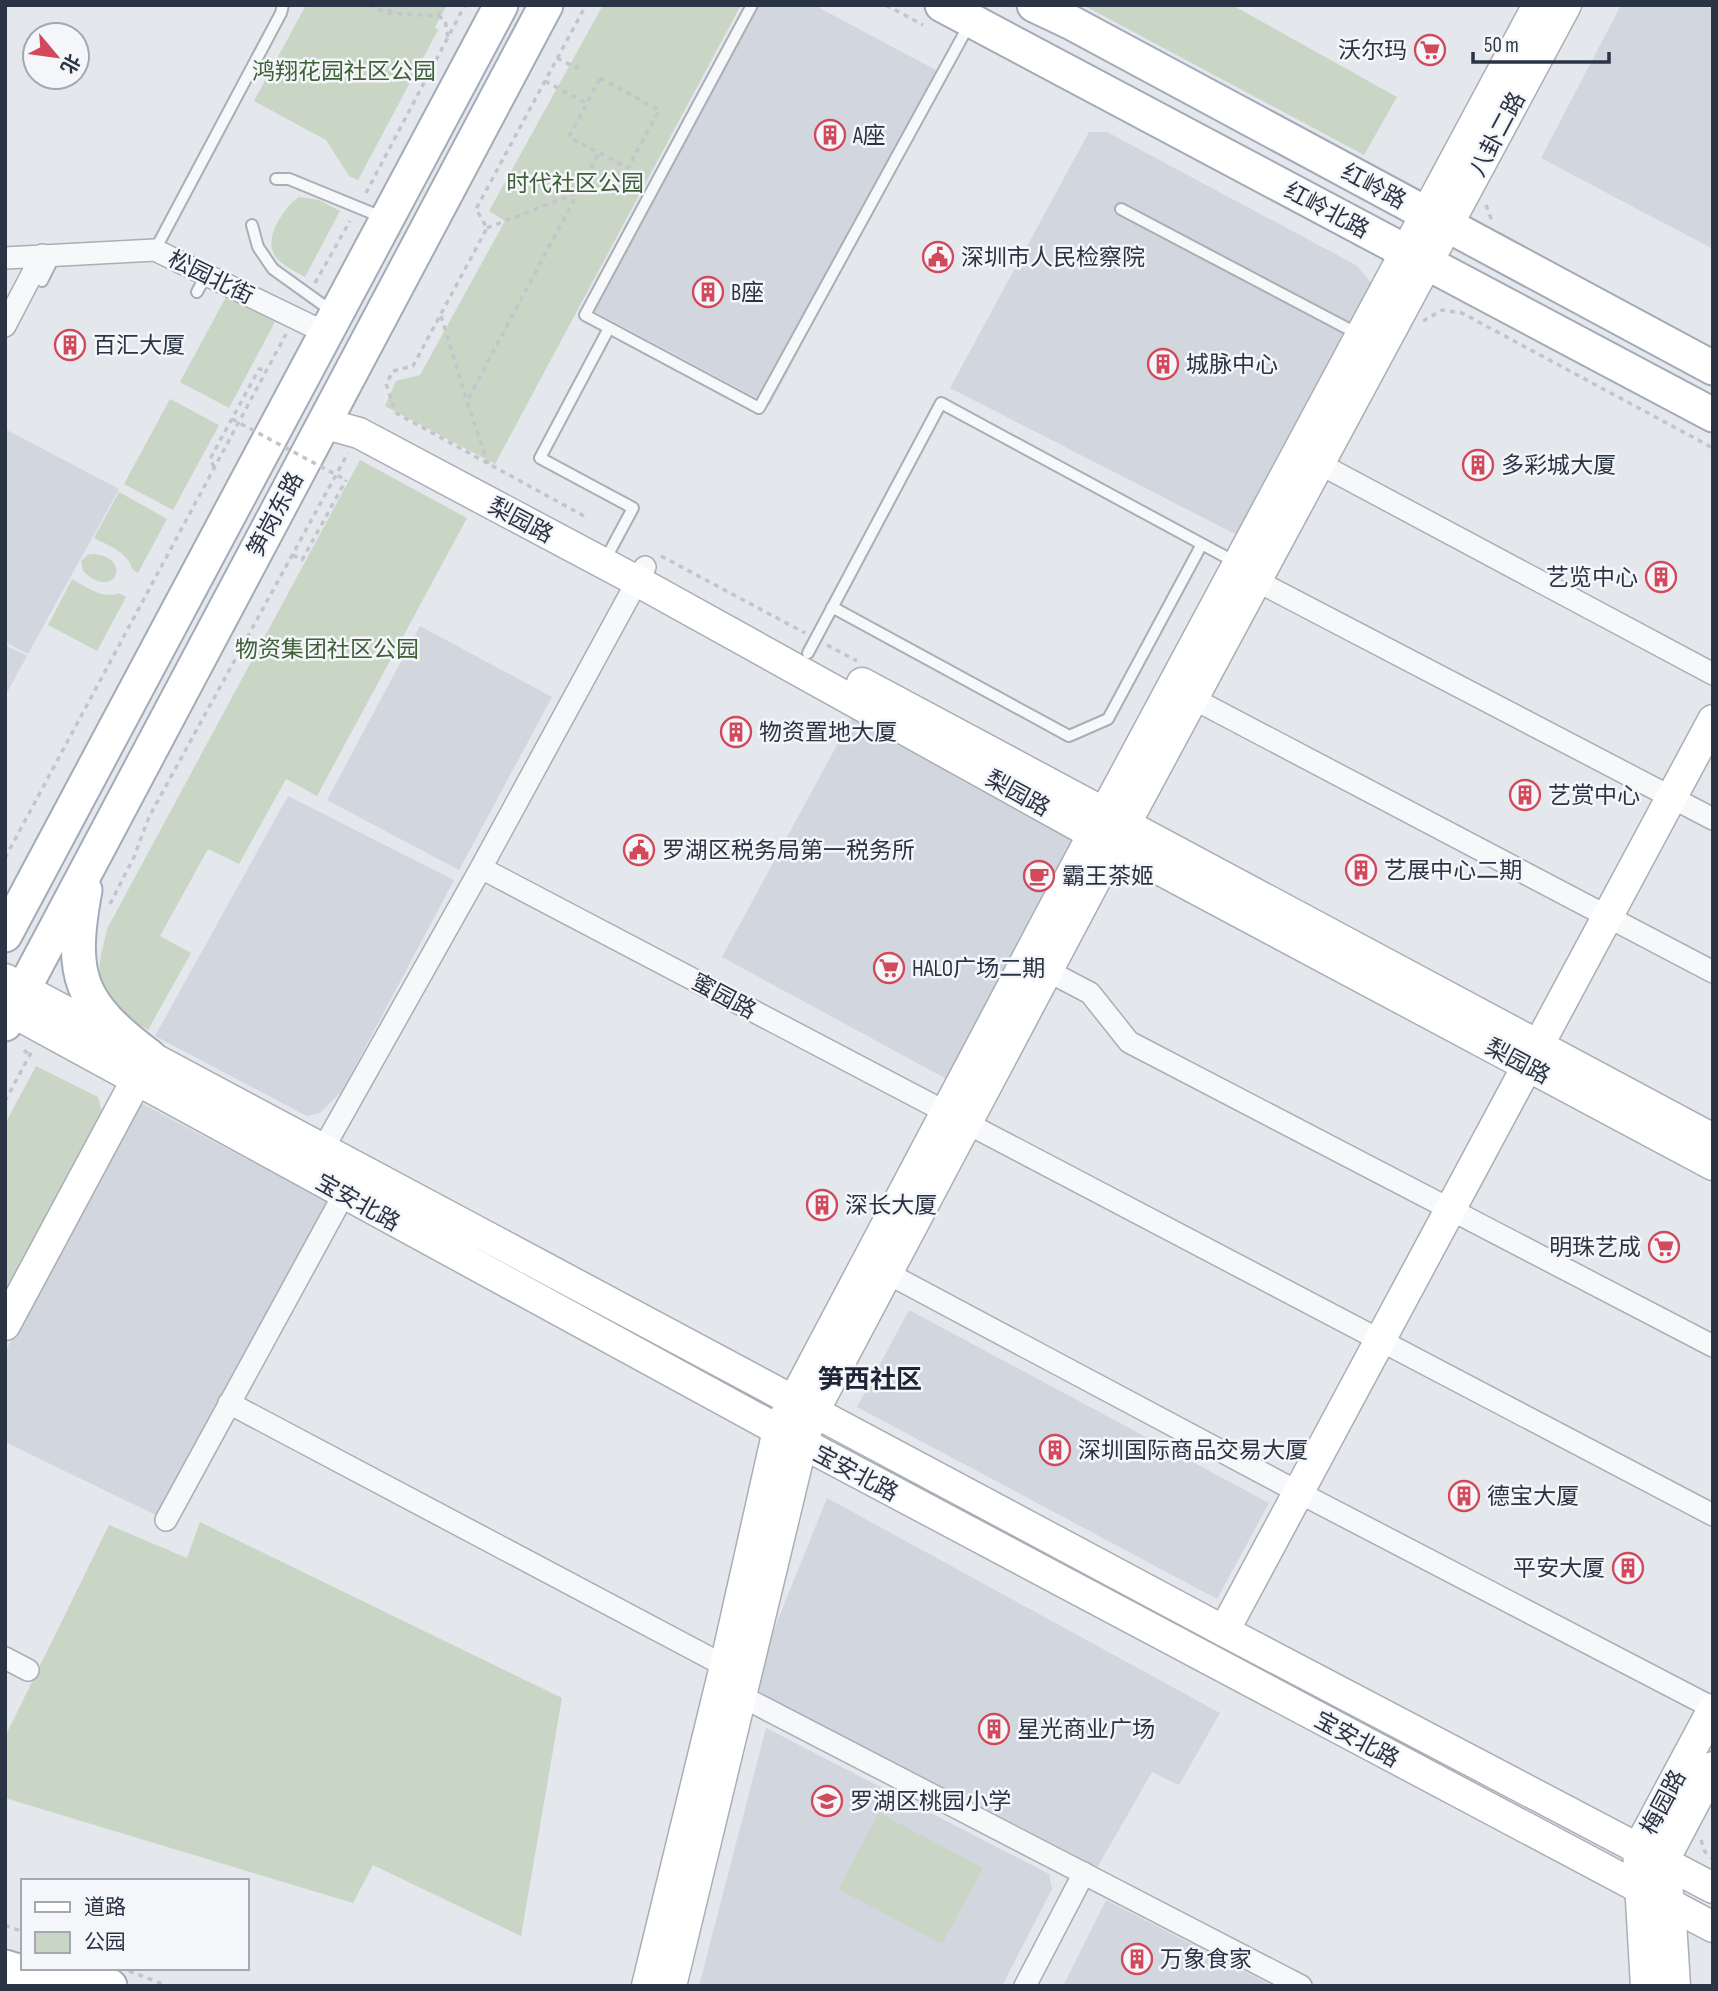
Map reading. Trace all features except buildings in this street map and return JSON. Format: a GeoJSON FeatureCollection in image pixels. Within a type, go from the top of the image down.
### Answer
{"type":"FeatureCollection","features":[{"type":"Feature","properties":{"kind":"main road","name":"笋岗东路"},"geometry":{"type":"LineString","coordinates":[[5,934],[501,5]]}},
{"type":"Feature","properties":{"kind":"main road","name":"笋岗东路"},"geometry":{"type":"LineString","coordinates":[[13,1010],[546,5]]}},
{"type":"Feature","properties":{"kind":"main road","name":"红岭路"},"geometry":{"type":"LineString","coordinates":[[1034,5],[1713,368]]}},
{"type":"Feature","properties":{"kind":"main road","name":"红岭北路"},"geometry":{"type":"LineString","coordinates":[[932,15],[972,21],[1713,415]]}},
{"type":"Feature","properties":{"kind":"main road"},"geometry":{"type":"LineString","coordinates":[[5,891],[54,843]]}},
{"type":"Feature","properties":{"kind":"main road"},"geometry":{"type":"LineString","coordinates":[[90,864],[79,940],[82,981],[102,1016],[120,1034],[143,1067]]}},
{"type":"Feature","properties":{"kind":"main road"},"geometry":{"type":"LineString","coordinates":[[5,1967],[66,1986]]}},
{"type":"Feature","properties":{"kind":"main road"},"geometry":{"type":"LineString","coordinates":[[71,1970],[110,1986]]}},
{"type":"Feature","properties":{"kind":"street","name":"八卦二路"},"geometry":{"type":"LineString","coordinates":[[1416,258],[1538,5]]}},
{"type":"Feature","properties":{"kind":"street","name":"八卦二路"},"geometry":{"type":"LineString","coordinates":[[1436,220],[1566,5]]}},
{"type":"Feature","properties":{"kind":"street","name":"松园北街"},"geometry":{"type":"LineString","coordinates":[[5,258],[155,250],[202,284],[331,323]]}},
{"type":"Feature","properties":{"kind":"street"},"geometry":{"type":"LineString","coordinates":[[5,326],[49,255]]}},
{"type":"Feature","properties":{"kind":"street"},"geometry":{"type":"LineString","coordinates":[[804,1405],[887,1273],[957,1117],[1048,971],[1109,830],[1194,699],[1248,572],[1361,335],[1416,258]]}},
{"type":"Feature","properties":{"kind":"street"},"geometry":{"type":"LineString","coordinates":[[647,1986],[725,1666],[790,1437],[804,1405],[1248,572],[1320,464],[1416,258]]}},
{"type":"Feature","properties":{"kind":"street","name":"梨园路"},"geometry":{"type":"LineString","coordinates":[[331,409],[367,417],[611,549],[641,574],[1109,830],[1532,1056],[1713,1165]]}},
{"type":"Feature","properties":{"kind":"street","name":"梨园路"},"geometry":{"type":"LineString","coordinates":[[331,409],[359,433],[641,574],[808,653],[1109,830]]}},
{"type":"Feature","properties":{"kind":"street"},"geometry":{"type":"LineString","coordinates":[[1320,464],[1713,674]]}},
{"type":"Feature","properties":{"kind":"street"},"geometry":{"type":"LineString","coordinates":[[1248,572],[1713,819]]}},
{"type":"Feature","properties":{"kind":"street"},"geometry":{"type":"LineString","coordinates":[[323,1149],[481,868],[641,574]]}},
{"type":"Feature","properties":{"kind":"street"},"geometry":{"type":"LineString","coordinates":[[1194,699],[1713,971]]}},
{"type":"Feature","properties":{"kind":"street"},"geometry":{"type":"LineString","coordinates":[[1224,1631],[1713,720]]}},
{"type":"Feature","properties":{"kind":"street","name":"蜜园路"},"geometry":{"type":"LineString","coordinates":[[481,868],[1713,1515]]}},
{"type":"Feature","properties":{"kind":"street"},"geometry":{"type":"LineString","coordinates":[[1048,971],[1090,993],[1129,1042],[1713,1346]]}},
{"type":"Feature","properties":{"kind":"street","name":"宝安北路"},"geometry":{"type":"LineString","coordinates":[[13,1010],[323,1149],[1224,1631],[1713,1888]]}},
{"type":"Feature","properties":{"kind":"street","name":"梨园路"},"geometry":{"type":"LineString","coordinates":[[1532,1056],[1713,1139]]}},
{"type":"Feature","properties":{"kind":"street"},"geometry":{"type":"LineString","coordinates":[[5,1325],[143,1067]]}},
{"type":"Feature","properties":{"kind":"street","name":"宝安北路"},"geometry":{"type":"LineString","coordinates":[[143,1067],[344,1194],[790,1437],[1713,1927]]}},
{"type":"Feature","properties":{"kind":"street"},"geometry":{"type":"LineString","coordinates":[[166,1520],[344,1194]]}},
{"type":"Feature","properties":{"kind":"street"},"geometry":{"type":"LineString","coordinates":[[887,1273],[1713,1709]]}},
{"type":"Feature","properties":{"kind":"street"},"geometry":{"type":"LineString","coordinates":[[229,1403],[725,1666]]}},
{"type":"Feature","properties":{"kind":"street"},"geometry":{"type":"LineString","coordinates":[[671,1986],[741,1696],[790,1437]]}},
{"type":"Feature","properties":{"kind":"street"},"geometry":{"type":"LineString","coordinates":[[5,1658],[28,1670]]}},
{"type":"Feature","properties":{"kind":"street"},"geometry":{"type":"LineString","coordinates":[[741,1696],[1301,1986]]}},
{"type":"Feature","properties":{"kind":"street","name":"梅园路"},"geometry":{"type":"LineString","coordinates":[[1646,1986],[1639,1889],[1650,1855],[1713,1709]]}},
{"type":"Feature","properties":{"kind":"street","name":"梅园路"},"geometry":{"type":"LineString","coordinates":[[1650,1855],[1713,1767]]}},
{"type":"Feature","properties":{"kind":"street","name":"梅园路"},"geometry":{"type":"LineString","coordinates":[[1650,1855],[1670,1906],[1675,1986]]}},
{"type":"Feature","properties":{"kind":"street"},"geometry":{"type":"LineString","coordinates":[[1025,1986],[1084,1873]]}},
{"type":"Feature","properties":{"kind":"lane"},"geometry":{"type":"LineString","coordinates":[[155,250],[283,5]]}},
{"type":"Feature","properties":{"kind":"lane"},"geometry":{"type":"LineString","coordinates":[[752,5],[585,315],[759,408],[972,21]]}},
{"type":"Feature","properties":{"kind":"lane"},"geometry":{"type":"LineString","coordinates":[[276,180],[289,179],[386,219]]}},
{"type":"Feature","properties":{"kind":"lane"},"geometry":{"type":"LineString","coordinates":[[1121,209],[1361,335]]}},
{"type":"Feature","properties":{"kind":"lane"},"geometry":{"type":"LineString","coordinates":[[252,225],[258,247],[273,269],[331,323]]}},
{"type":"Feature","properties":{"kind":"lane"},"geometry":{"type":"LineString","coordinates":[[42,281],[49,255]]}},
{"type":"Feature","properties":{"kind":"lane"},"geometry":{"type":"LineString","coordinates":[[610,328],[540,458],[633,508],[611,549]]}},
{"type":"Feature","properties":{"kind":"lane"},"geometry":{"type":"LineString","coordinates":[[808,653],[941,403],[1202,544],[1248,572]]}},
{"type":"Feature","properties":{"kind":"lane"},"geometry":{"type":"LineString","coordinates":[[832,607],[1069,736],[1108,719],[1202,544]]}},
{"type":"Feature","properties":{"kind":"path"},"geometry":{"type":"LineString","coordinates":[[369,5],[388,13],[438,16],[445,20],[449,39]]}},
{"type":"Feature","properties":{"kind":"path"},"geometry":{"type":"LineString","coordinates":[[388,13],[396,5]]}},
{"type":"Feature","properties":{"kind":"path"},"geometry":{"type":"LineString","coordinates":[[438,16],[443,5]]}},
{"type":"Feature","properties":{"kind":"path"},"geometry":{"type":"LineString","coordinates":[[366,193],[466,5]]}},
{"type":"Feature","properties":{"kind":"path"},"geometry":{"type":"LineString","coordinates":[[486,228],[476,209],[586,5]]}},
{"type":"Feature","properties":{"kind":"path"},"geometry":{"type":"LineString","coordinates":[[886,5],[932,15]]}},
{"type":"Feature","properties":{"kind":"path"},"geometry":{"type":"LineString","coordinates":[[557,58],[577,68],[582,61]]}},
{"type":"Feature","properties":{"kind":"path"},"geometry":{"type":"LineString","coordinates":[[600,78],[659,110],[628,168],[569,137],[587,104],[600,78]]}},
{"type":"Feature","properties":{"kind":"path"},"geometry":{"type":"LineString","coordinates":[[545,81],[587,104]]}},
{"type":"Feature","properties":{"kind":"path"},"geometry":{"type":"LineString","coordinates":[[467,401],[599,153]]}},
{"type":"Feature","properties":{"kind":"path"},"geometry":{"type":"LineString","coordinates":[[579,191],[486,228],[413,366],[393,371],[386,384],[396,412],[489,466],[584,516]]}},
{"type":"Feature","properties":{"kind":"path"},"geometry":{"type":"LineString","coordinates":[[314,284],[350,220]]}},
{"type":"Feature","properties":{"kind":"path"},"geometry":{"type":"LineString","coordinates":[[1418,325],[1442,310],[1462,313],[1713,448]]}},
{"type":"Feature","properties":{"kind":"path"},"geometry":{"type":"LineString","coordinates":[[440,314],[489,466]]}},
{"type":"Feature","properties":{"kind":"path"},"geometry":{"type":"LineString","coordinates":[[5,858],[290,326]]}},
{"type":"Feature","properties":{"kind":"path"},"geometry":{"type":"LineString","coordinates":[[214,467],[210,459],[259,369],[267,370]]}},
{"type":"Feature","properties":{"kind":"path"},"geometry":{"type":"LineString","coordinates":[[232,419],[346,480],[302,560],[292,555]]}},
{"type":"Feature","properties":{"kind":"path"},"geometry":{"type":"LineString","coordinates":[[110,904],[134,857],[149,817],[350,448]]}},
{"type":"Feature","properties":{"kind":"path"},"geometry":{"type":"LineString","coordinates":[[13,1010],[30,1056]]}},
{"type":"Feature","properties":{"kind":"path"},"geometry":{"type":"LineString","coordinates":[[5,1101],[33,1049]]}},
{"type":"Feature","properties":{"kind":"path"},"geometry":{"type":"LineString","coordinates":[[126,1970],[168,1986]]}},
{"type":"Feature","properties":{"kind":"shaded area"},"geometry":{"type":"Polygon","coordinates":[[[756,5],[814,5],[945,75],[770,405],[594,311],[756,5]]]}},
{"type":"Feature","properties":{"kind":"shaded area"},"geometry":{"type":"Polygon","coordinates":[[[1621,5],[1713,5],[1713,249],[1541,158],[1621,5]]]}},
{"type":"Feature","properties":{"kind":"shaded area","name":"城脉中心"},"geometry":{"type":"Polygon","coordinates":[[[1089,132],[1107,132],[1356,265],[1373,285],[1239,536],[950,388],[1089,132]]]}},
{"type":"Feature","properties":{"kind":"shaded area"},"geometry":{"type":"Polygon","coordinates":[[[5,429],[119,489],[28,654],[5,642],[5,429]]]}},
{"type":"Feature","properties":{"kind":"shaded area"},"geometry":{"type":"Polygon","coordinates":[[[420,626],[552,697],[459,870],[327,800],[420,626]]]}},
{"type":"Feature","properties":{"kind":"shaded area"},"geometry":{"type":"Polygon","coordinates":[[[5,645],[27,656],[5,696],[5,645]]]}},
{"type":"Feature","properties":{"kind":"shaded area"},"geometry":{"type":"Polygon","coordinates":[[[856,710],[1086,835],[952,1082],[722,957],[856,710]]]}},
{"type":"Feature","properties":{"kind":"shaded area"},"geometry":{"type":"Polygon","coordinates":[[[288,796],[454,880],[342,1091],[320,1113],[307,1116],[155,1036],[288,796]]]}},
{"type":"Feature","properties":{"kind":"shaded area"},"geometry":{"type":"Polygon","coordinates":[[[139,1102],[333,1205],[166,1520],[5,1442],[5,1352],[139,1102]]]}},
{"type":"Feature","properties":{"kind":"shaded area","name":"深圳国际商品交易大厦"},"geometry":{"type":"Polygon","coordinates":[[[909,1310],[1269,1503],[1217,1599],[857,1407],[909,1310]]]}},
{"type":"Feature","properties":{"kind":"shaded area"},"geometry":{"type":"Polygon","coordinates":[[[827,1498],[1220,1713],[1179,1785],[1152,1772],[1097,1868],[750,1689],[827,1498]]]}},
{"type":"Feature","properties":{"kind":"shaded area","name":"罗湖区桃园小学"},"geometry":{"type":"Polygon","coordinates":[[[766,1728],[1049,1874],[1052,1889],[1002,1986],[699,1986],[766,1728]]]}},
{"type":"Feature","properties":{"kind":"shaded area"},"geometry":{"type":"Polygon","coordinates":[[[1106,1900],[1273,1986],[1063,1986],[1106,1900]]]}},
{"type":"Feature","properties":{"kind":"green space","name":"鸿翔花园社区公园"},"geometry":{"type":"Polygon","coordinates":[[[306,5],[447,5],[435,27],[438,30],[358,180],[349,176],[326,140],[254,101],[306,5]]]}},
{"type":"Feature","properties":{"kind":"green space","name":"时代社区公园"},"geometry":{"type":"Polygon","coordinates":[[[603,5],[741,5],[495,464],[385,406],[396,381],[420,375],[505,221],[489,211],[603,5]]]}},
{"type":"Feature","properties":{"kind":"green space"},"geometry":{"type":"Polygon","coordinates":[[[1083,5],[1232,5],[1397,97],[1364,155],[1083,5]]]}},
{"type":"Feature","properties":{"kind":"green space"},"geometry":{"type":"Polygon","coordinates":[[[299,197],[319,200],[340,211],[305,277],[280,261],[272,247],[278,222],[299,197]]]}},
{"type":"Feature","properties":{"kind":"green space"},"geometry":{"type":"Polygon","coordinates":[[[226,297],[275,322],[229,408],[180,382],[226,297]]]}},
{"type":"Feature","properties":{"kind":"green space"},"geometry":{"type":"Polygon","coordinates":[[[170,399],[219,425],[173,510],[124,484],[170,399]]]}},
{"type":"Feature","properties":{"kind":"green space","name":"物资集团社区公园"},"geometry":{"type":"Polygon","coordinates":[[[360,460],[467,518],[317,796],[286,779],[239,864],[208,849],[160,936],[191,953],[148,1030],[117,1007],[106,992],[100,973],[100,962],[107,929],[360,460]]]}},
{"type":"Feature","properties":{"kind":"green space"},"geometry":{"type":"Polygon","coordinates":[[[119,492],[167,519],[138,573],[122,554],[94,538],[119,492]]]}},
{"type":"Feature","properties":{"kind":"green space"},"geometry":{"type":"Polygon","coordinates":[[[93,554],[113,562],[116,569],[111,580],[94,580],[83,571],[81,561],[87,555],[93,554]]]}},
{"type":"Feature","properties":{"kind":"green space"},"geometry":{"type":"Polygon","coordinates":[[[72,579],[101,594],[119,593],[126,597],[97,651],[48,625],[72,579]]]}},
{"type":"Feature","properties":{"kind":"green space"},"geometry":{"type":"Polygon","coordinates":[[[36,1066],[98,1097],[103,1116],[5,1302],[5,1124],[36,1066]]]}},
{"type":"Feature","properties":{"kind":"green space"},"geometry":{"type":"Polygon","coordinates":[[[200,1522],[562,1698],[521,1936],[373,1865],[353,1903],[5,1798],[5,1737],[109,1525],[187,1558],[200,1522]]]}},
{"type":"Feature","properties":{"kind":"green space"},"geometry":{"type":"Polygon","coordinates":[[[879,1813],[983,1868],[942,1944],[838,1889],[879,1813]]]}},
{"type":"Feature","properties":{"kind":"place","name":"沃尔玛"},"geometry":{"type":"Point","coordinates":[1430,50]}},
{"type":"Feature","properties":{"kind":"place","name":"A座"},"geometry":{"type":"Point","coordinates":[830,135]}},
{"type":"Feature","properties":{"kind":"place","name":"深圳市人民检察院"},"geometry":{"type":"Point","coordinates":[938,257]}},
{"type":"Feature","properties":{"kind":"place","name":"B座"},"geometry":{"type":"Point","coordinates":[708,292]}},
{"type":"Feature","properties":{"kind":"place","name":"百汇大厦"},"geometry":{"type":"Point","coordinates":[70,345]}},
{"type":"Feature","properties":{"kind":"place","name":"城脉中心"},"geometry":{"type":"Point","coordinates":[1163,364]}},
{"type":"Feature","properties":{"kind":"place","name":"多彩城大厦"},"geometry":{"type":"Point","coordinates":[1478,465]}},
{"type":"Feature","properties":{"kind":"place","name":"艺览中心"},"geometry":{"type":"Point","coordinates":[1661,577]}},
{"type":"Feature","properties":{"kind":"place","name":"物资置地大厦"},"geometry":{"type":"Point","coordinates":[736,732]}},
{"type":"Feature","properties":{"kind":"place","name":"艺赏中心"},"geometry":{"type":"Point","coordinates":[1525,795]}},
{"type":"Feature","properties":{"kind":"place","name":"罗湖区税务局第一税务所"},"geometry":{"type":"Point","coordinates":[639,850]}},
{"type":"Feature","properties":{"kind":"place","name":"艺展中心二期"},"geometry":{"type":"Point","coordinates":[1361,870]}},
{"type":"Feature","properties":{"kind":"place","name":"霸王茶姬"},"geometry":{"type":"Point","coordinates":[1039,876]}},
{"type":"Feature","properties":{"kind":"place","name":"HALO广场二期"},"geometry":{"type":"Point","coordinates":[889,968]}},
{"type":"Feature","properties":{"kind":"place","name":"深长大厦"},"geometry":{"type":"Point","coordinates":[822,1205]}},
{"type":"Feature","properties":{"kind":"place","name":"明珠艺成"},"geometry":{"type":"Point","coordinates":[1664,1247]}},
{"type":"Feature","properties":{"kind":"place","name":"深圳国际商品交易大厦"},"geometry":{"type":"Point","coordinates":[1055,1450]}},
{"type":"Feature","properties":{"kind":"place","name":"德宝大厦"},"geometry":{"type":"Point","coordinates":[1464,1496]}},
{"type":"Feature","properties":{"kind":"place","name":"平安大厦"},"geometry":{"type":"Point","coordinates":[1628,1568]}},
{"type":"Feature","properties":{"kind":"place","name":"星光商业广场"},"geometry":{"type":"Point","coordinates":[994,1729]}},
{"type":"Feature","properties":{"kind":"place","name":"罗湖区桃园小学"},"geometry":{"type":"Point","coordinates":[827,1801]}},
{"type":"Feature","properties":{"kind":"place","name":"万象食家"},"geometry":{"type":"Point","coordinates":[1137,1959]}},
{"type":"Feature","properties":{"kind":"district","name":"笋西社区"},"geometry":{"type":"Point","coordinates":[870,1379]}}]}
